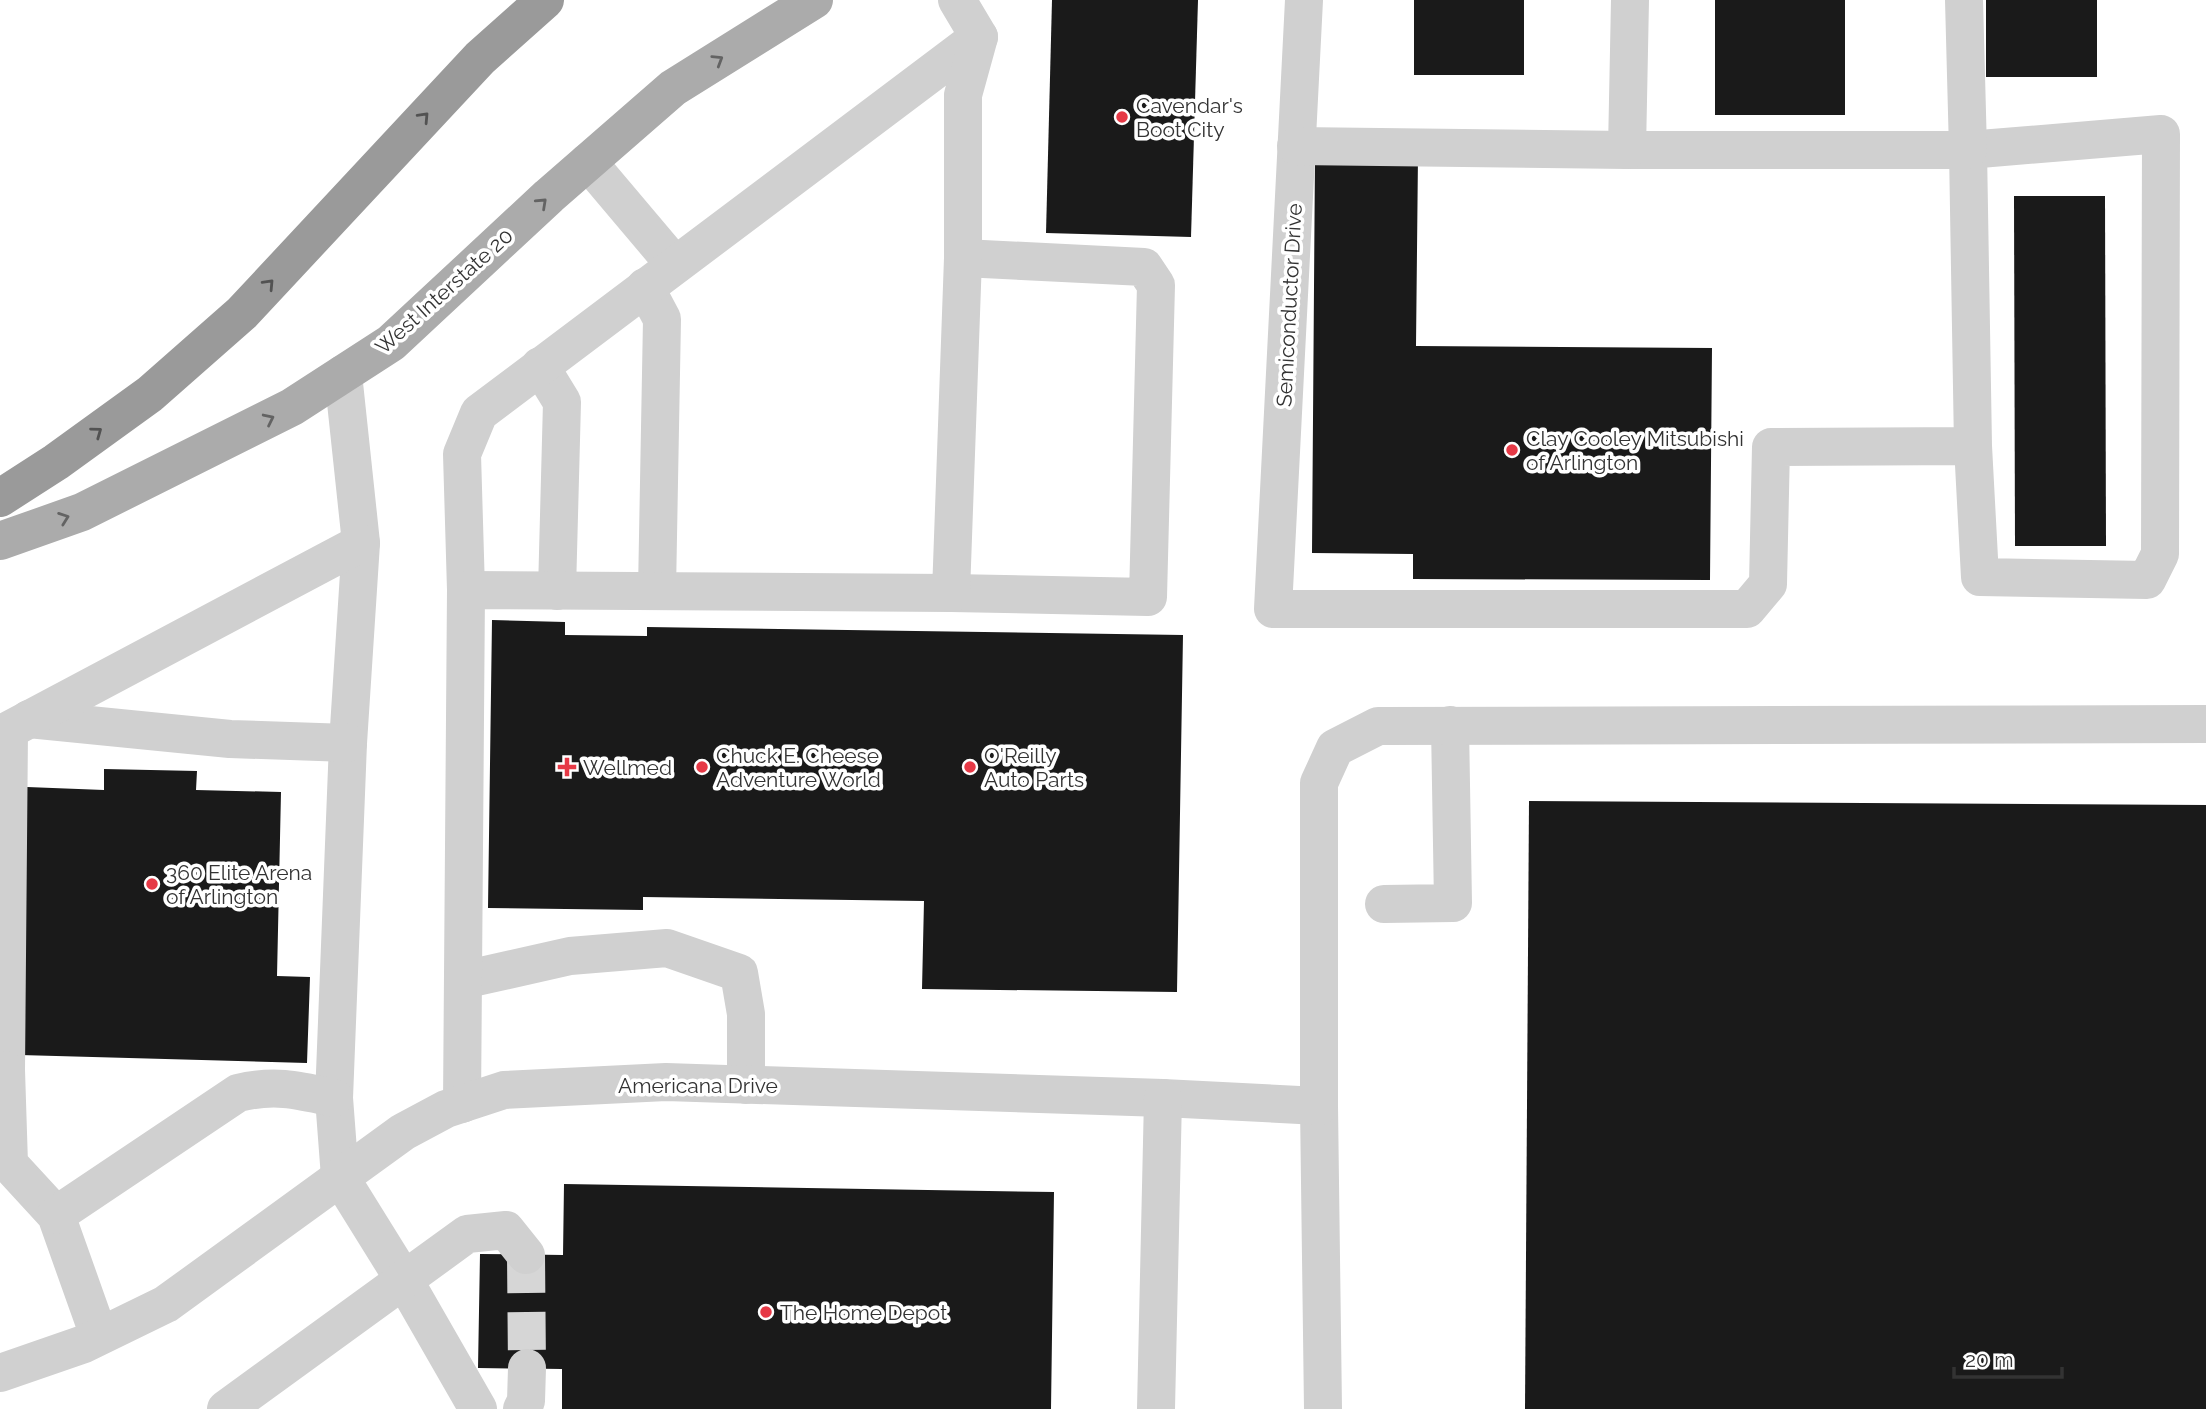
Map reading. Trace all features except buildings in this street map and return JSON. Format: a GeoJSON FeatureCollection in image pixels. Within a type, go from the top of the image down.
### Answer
{"type":"FeatureCollection","features":[{"type":"Feature","properties":{"kind":"highway"},"geometry":{"type":"LineString","coordinates":[[0,498],[56,462],[150,394],[242,313],[480,58],[545,0]]}},
{"type":"Feature","properties":{"kind":"main road","name":"West Interstate 20"},"geometry":{"type":"LineString","coordinates":[[0,541],[82,512],[292,407],[391,343],[588,162],[673,88],[814,0]]}},
{"type":"Feature","properties":{"kind":"street"},"geometry":{"type":"LineString","coordinates":[[951,593],[963,258],[963,95],[979,37],[957,0]]}},
{"type":"Feature","properties":{"kind":"street","name":"Semiconductor Drive"},"geometry":{"type":"LineString","coordinates":[[1304,0],[1273,610],[1747,610],[1768,584],[1771,447],[1973,446]]}},
{"type":"Feature","properties":{"kind":"street"},"geometry":{"type":"LineString","coordinates":[[1627,150],[1630,0]]}},
{"type":"Feature","properties":{"kind":"street"},"geometry":{"type":"LineString","coordinates":[[1296,146],[1968,150],[2161,134],[2160,554],[2147,580],[1980,577],[1973,446],[1968,150],[1964,0]]}},
{"type":"Feature","properties":{"kind":"street"},"geometry":{"type":"LineString","coordinates":[[462,1104],[466,590],[462,454],[479,413],[979,37]]}},
{"type":"Feature","properties":{"kind":"street"},"geometry":{"type":"LineString","coordinates":[[588,162],[660,276],[662,319],[657,591]]}},
{"type":"Feature","properties":{"kind":"street"},"geometry":{"type":"LineString","coordinates":[[466,590],[1149,597],[1156,285],[1144,267],[963,258]]}},
{"type":"Feature","properties":{"kind":"street"},"geometry":{"type":"LineString","coordinates":[[540,366],[562,402],[557,591]]}},
{"type":"Feature","properties":{"kind":"street"},"geometry":{"type":"LineString","coordinates":[[343,374],[361,543],[348,743],[334,1098],[340,1177],[404,1280],[478,1409]]}},
{"type":"Feature","properties":{"kind":"street"},"geometry":{"type":"LineString","coordinates":[[13,727],[361,543]]}},
{"type":"Feature","properties":{"kind":"street"},"geometry":{"type":"LineString","coordinates":[[1323,1409],[1319,783],[1335,748],[1378,726],[2206,724]]}},
{"type":"Feature","properties":{"kind":"street"},"geometry":{"type":"LineString","coordinates":[[1384,904],[1453,903],[1450,725]]}},
{"type":"Feature","properties":{"kind":"street"},"geometry":{"type":"LineString","coordinates":[[13,727],[348,743]]}},
{"type":"Feature","properties":{"kind":"street"},"geometry":{"type":"LineString","coordinates":[[13,727],[3,1070],[9,1164],[56,1215],[99,1336]]}},
{"type":"Feature","properties":{"kind":"street"},"geometry":{"type":"LineString","coordinates":[[463,980],[570,956],[667,948],[739,973],[747,1014],[746,1085]]}},
{"type":"Feature","properties":{"kind":"street","name":"Americana Drive"},"geometry":{"type":"LineString","coordinates":[[0,1373],[99,1336],[166,1304],[403,1132],[446,1109],[504,1090],[666,1082],[1163,1098],[1319,1106]]}},
{"type":"Feature","properties":{"kind":"street"},"geometry":{"type":"LineString","coordinates":[[56,1215],[238,1093],[262,1087],[334,1098]]}},
{"type":"Feature","properties":{"kind":"street"},"geometry":{"type":"LineString","coordinates":[[1156,1409],[1163,1098]]}},
{"type":"Feature","properties":{"kind":"street"},"geometry":{"type":"LineString","coordinates":[[226,1409],[467,1234],[506,1230],[526,1255]]}},
{"type":"Feature","properties":{"kind":"street"},"geometry":{"type":"LineString","coordinates":[[522,1409],[526,1401],[527,1368]]}},
{"type":"Feature","properties":{"kind":"tunnel"},"geometry":{"type":"LineString","coordinates":[[526,1255],[527,1368]]}},
{"type":"Feature","properties":{"kind":"place","name":"Cavendar's Boot City"},"geometry":{"type":"Point","coordinates":[1122,117]}},
{"type":"Feature","properties":{"kind":"place","name":"Clay Cooley Mitsubishi of Arlington"},"geometry":{"type":"Point","coordinates":[1512,450]}},
{"type":"Feature","properties":{"kind":"place","name":"Wellmed"},"geometry":{"type":"Point","coordinates":[567,767]}},
{"type":"Feature","properties":{"kind":"place","name":"Chuck E. Cheese Adventure World"},"geometry":{"type":"Point","coordinates":[702,767]}},
{"type":"Feature","properties":{"kind":"place","name":"O'Reilly Auto Parts"},"geometry":{"type":"Point","coordinates":[970,767]}},
{"type":"Feature","properties":{"kind":"place","name":"360 Elite Arena of Arlington"},"geometry":{"type":"Point","coordinates":[152,884]}},
{"type":"Feature","properties":{"kind":"place","name":"The Home Depot"},"geometry":{"type":"Point","coordinates":[766,1312]}}]}
